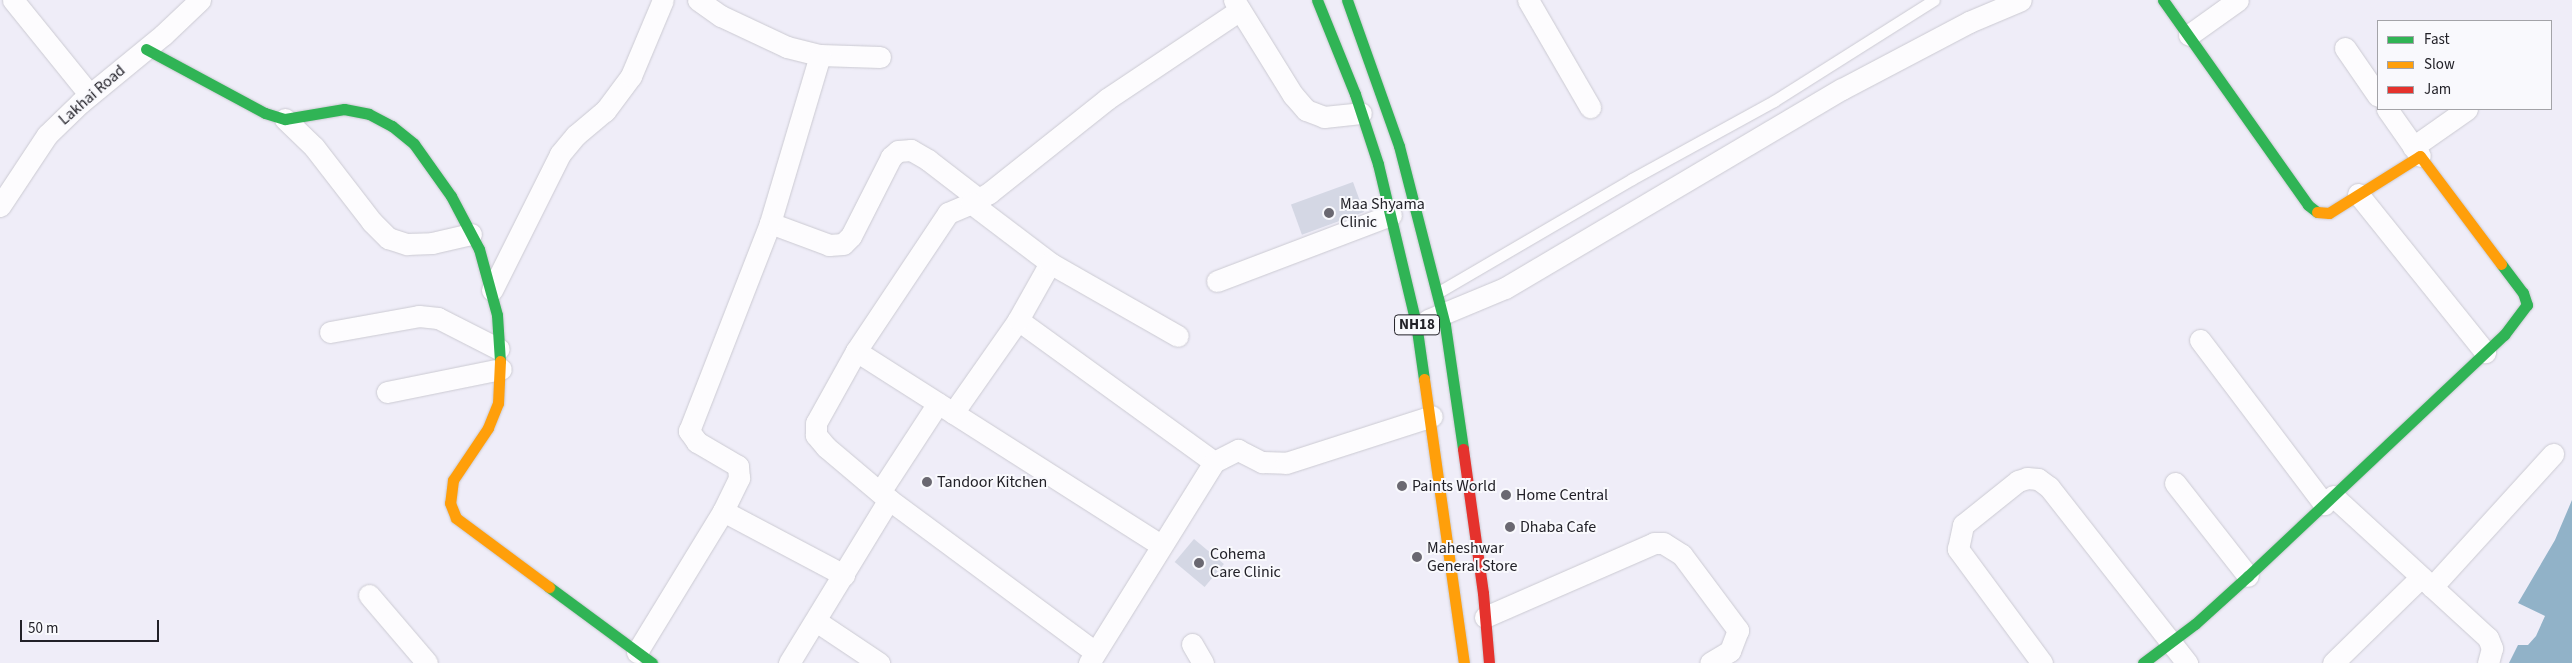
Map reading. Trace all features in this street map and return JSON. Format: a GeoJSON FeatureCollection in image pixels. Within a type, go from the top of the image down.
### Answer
{"type":"FeatureCollection","features":[{"type":"Feature","properties":{"kind":"main road","name":"NH18"},"geometry":{"type":"LineString","coordinates":[[1317,0],[1361,113],[1391,215],[1416,323],[1432,416],[1464,663]]}},
{"type":"Feature","properties":{"kind":"main road","name":"NH18"},"geometry":{"type":"LineString","coordinates":[[1347,0],[1399,146],[1442,316],[1485,617],[1489,663]]}},
{"type":"Feature","properties":{"kind":"main road"},"geometry":{"type":"LineString","coordinates":[[2143,663],[2171,642],[2248,576],[2504,335],[2527,305],[2523,293],[2416,152],[2329,213],[2316,212],[2308,205],[2163,0]]}},
{"type":"Feature","properties":{"kind":"main road"},"geometry":{"type":"LineString","coordinates":[[146,50],[239,102],[285,119],[344,109],[369,114],[392,126],[414,144],[430,163],[471,234],[492,290],[500,359],[498,402],[488,428],[453,480],[450,503],[456,518],[644,658]]}},
{"type":"Feature","properties":{"kind":"street"},"geometry":{"type":"LineString","coordinates":[[12,0],[90,95]]}},
{"type":"Feature","properties":{"kind":"street","name":"Lakhai Road"},"geometry":{"type":"LineString","coordinates":[[0,206],[48,134],[90,95],[146,50],[200,0]]}},
{"type":"Feature","properties":{"kind":"street"},"geometry":{"type":"LineString","coordinates":[[492,290],[560,154],[576,134],[605,111],[631,76],[662,0]]}},
{"type":"Feature","properties":{"kind":"street"},"geometry":{"type":"LineString","coordinates":[[698,0],[757,34],[786,47],[820,55],[880,57]]}},
{"type":"Feature","properties":{"kind":"street"},"geometry":{"type":"LineString","coordinates":[[1528,0],[1590,107]]}},
{"type":"Feature","properties":{"kind":"street"},"geometry":{"type":"LineString","coordinates":[[1416,323],[1442,316],[1505,288],[1842,90],[1926,43],[2021,0]]}},
{"type":"Feature","properties":{"kind":"street"},"geometry":{"type":"LineString","coordinates":[[2189,35],[2238,0]]}},
{"type":"Feature","properties":{"kind":"street"},"geometry":{"type":"LineString","coordinates":[[1361,113],[1324,117],[1306,110],[1293,94],[1237,5],[1107,99],[975,201],[948,213],[856,351],[822,408],[816,423],[816,435],[826,447],[884,496],[1092,658],[1214,462],[1238,450],[1262,462],[1286,463],[1432,416]]}},
{"type":"Feature","properties":{"kind":"street"},"geometry":{"type":"LineString","coordinates":[[2345,48],[2377,95]]}},
{"type":"Feature","properties":{"kind":"street"},"geometry":{"type":"LineString","coordinates":[[644,658],[739,478],[738,466],[697,442],[688,431],[770,223],[820,55]]}},
{"type":"Feature","properties":{"kind":"street"},"geometry":{"type":"LineString","coordinates":[[2388,110],[2416,152],[2466,110]]}},
{"type":"Feature","properties":{"kind":"street"},"geometry":{"type":"LineString","coordinates":[[285,119],[314,147],[372,222],[388,238],[407,244],[432,243],[471,234]]}},
{"type":"Feature","properties":{"kind":"street"},"geometry":{"type":"LineString","coordinates":[[770,223],[829,245],[843,244],[851,236],[891,157],[898,151],[911,150],[928,160],[1050,263],[1178,336]]}},
{"type":"Feature","properties":{"kind":"street"},"geometry":{"type":"LineString","coordinates":[[2358,194],[2485,352]]}},
{"type":"Feature","properties":{"kind":"street"},"geometry":{"type":"LineString","coordinates":[[1217,281],[1391,215]]}},
{"type":"Feature","properties":{"kind":"street"},"geometry":{"type":"LineString","coordinates":[[789,663],[844,575],[884,496],[945,408],[1018,320],[1050,263]]}},
{"type":"Feature","properties":{"kind":"street"},"geometry":{"type":"LineString","coordinates":[[330,332],[419,316],[438,318],[500,359]]}},
{"type":"Feature","properties":{"kind":"street"},"geometry":{"type":"LineString","coordinates":[[1018,320],[1214,462]]}},
{"type":"Feature","properties":{"kind":"street"},"geometry":{"type":"LineString","coordinates":[[2200,340],[2328,500],[2426,582],[2488,638],[2492,648],[2488,663]]}},
{"type":"Feature","properties":{"kind":"street"},"geometry":{"type":"LineString","coordinates":[[856,351],[1161,545]]}},
{"type":"Feature","properties":{"kind":"street"},"geometry":{"type":"LineString","coordinates":[[387,392],[500,359]]}},
{"type":"Feature","properties":{"kind":"street"},"geometry":{"type":"LineString","coordinates":[[2333,663],[2426,582],[2553,454]]}},
{"type":"Feature","properties":{"kind":"street"},"geometry":{"type":"LineString","coordinates":[[2042,663],[1958,549],[1963,525],[2018,481],[2027,478],[2038,479],[2049,487],[2188,663]]}},
{"type":"Feature","properties":{"kind":"street"},"geometry":{"type":"LineString","coordinates":[[2175,483],[2248,576]]}},
{"type":"Feature","properties":{"kind":"street"},"geometry":{"type":"LineString","coordinates":[[723,511],[844,575]]}},
{"type":"Feature","properties":{"kind":"street"},"geometry":{"type":"LineString","coordinates":[[1485,617],[1654,543],[1663,543],[1682,555],[1738,630],[1730,651],[1710,663]]}},
{"type":"Feature","properties":{"kind":"street"},"geometry":{"type":"LineString","coordinates":[[369,595],[427,663]]}},
{"type":"Feature","properties":{"kind":"street"},"geometry":{"type":"LineString","coordinates":[[816,621],[879,663]]}},
{"type":"Feature","properties":{"kind":"street"},"geometry":{"type":"LineString","coordinates":[[1192,644],[1203,663]]}},
{"type":"Feature","properties":{"kind":"lane"},"geometry":{"type":"LineString","coordinates":[[1437,293],[1632,179],[1774,101],[1934,0]]}},
{"type":"Feature","properties":{"kind":"water"},"geometry":{"type":"Polygon","coordinates":[[[2572,500],[2572,663],[2509,663],[2518,645],[2528,645],[2536,636],[2545,616],[2518,603],[2555,540],[2572,500]]]}},
{"type":"Feature","properties":{"kind":"building"},"geometry":{"type":"Polygon","coordinates":[[[1353,182],[1364,212],[1302,235],[1291,205],[1353,182]]]}},
{"type":"Feature","properties":{"kind":"building"},"geometry":{"type":"Polygon","coordinates":[[[1194,539],[1224,564],[1205,587],[1175,562],[1194,539]]]}},
{"type":"Feature","properties":{"kind":"traffic: fast"},"geometry":{"type":"LineString","coordinates":[[1317,0],[1355,94],[1378,164],[1416,323],[1424,379]]}},
{"type":"Feature","properties":{"kind":"traffic: fast"},"geometry":{"type":"LineString","coordinates":[[1347,0],[1399,146],[1445,325],[1463,449]]}},
{"type":"Feature","properties":{"kind":"traffic: fast"},"geometry":{"type":"LineString","coordinates":[[2163,0],[2308,205],[2317,212]]}},
{"type":"Feature","properties":{"kind":"traffic: fast"},"geometry":{"type":"LineString","coordinates":[[146,49],[265,113],[285,119],[344,109],[369,114],[392,126],[414,144],[451,196],[479,249],[497,315],[500,361]]}},
{"type":"Feature","properties":{"kind":"traffic: fast"},"geometry":{"type":"LineString","coordinates":[[2143,663],[2195,624],[2248,576],[2504,335],[2527,305],[2523,293],[2501,264]]}},
{"type":"Feature","properties":{"kind":"traffic: fast"},"geometry":{"type":"LineString","coordinates":[[549,587],[652,663]]}},
{"type":"Feature","properties":{"kind":"traffic: slow"},"geometry":{"type":"LineString","coordinates":[[2317,212],[2329,213],[2420,156],[2501,264]]}},
{"type":"Feature","properties":{"kind":"traffic: slow"},"geometry":{"type":"LineString","coordinates":[[500,361],[498,403],[488,428],[453,480],[450,503],[456,518],[549,587]]}},
{"type":"Feature","properties":{"kind":"traffic: slow"},"geometry":{"type":"LineString","coordinates":[[1424,379],[1464,663]]}},
{"type":"Feature","properties":{"kind":"traffic: jam"},"geometry":{"type":"LineString","coordinates":[[1463,449],[1483,593],[1489,663]]}},
{"type":"Feature","properties":{"kind":"place","name":"Maa Shyama Clinic"},"geometry":{"type":"Point","coordinates":[1329,213]}},
{"type":"Feature","properties":{"kind":"place","name":"Tandoor Kitchen"},"geometry":{"type":"Point","coordinates":[927,482]}},
{"type":"Feature","properties":{"kind":"place","name":"Paints World"},"geometry":{"type":"Point","coordinates":[1402,486]}},
{"type":"Feature","properties":{"kind":"place","name":"Home Central"},"geometry":{"type":"Point","coordinates":[1506,495]}},
{"type":"Feature","properties":{"kind":"place","name":"Dhaba Cafe"},"geometry":{"type":"Point","coordinates":[1510,527]}},
{"type":"Feature","properties":{"kind":"place","name":"Maheshwar General Store"},"geometry":{"type":"Point","coordinates":[1417,557]}},
{"type":"Feature","properties":{"kind":"place","name":"Cohema Care Clinic"},"geometry":{"type":"Point","coordinates":[1199,563]}}]}
